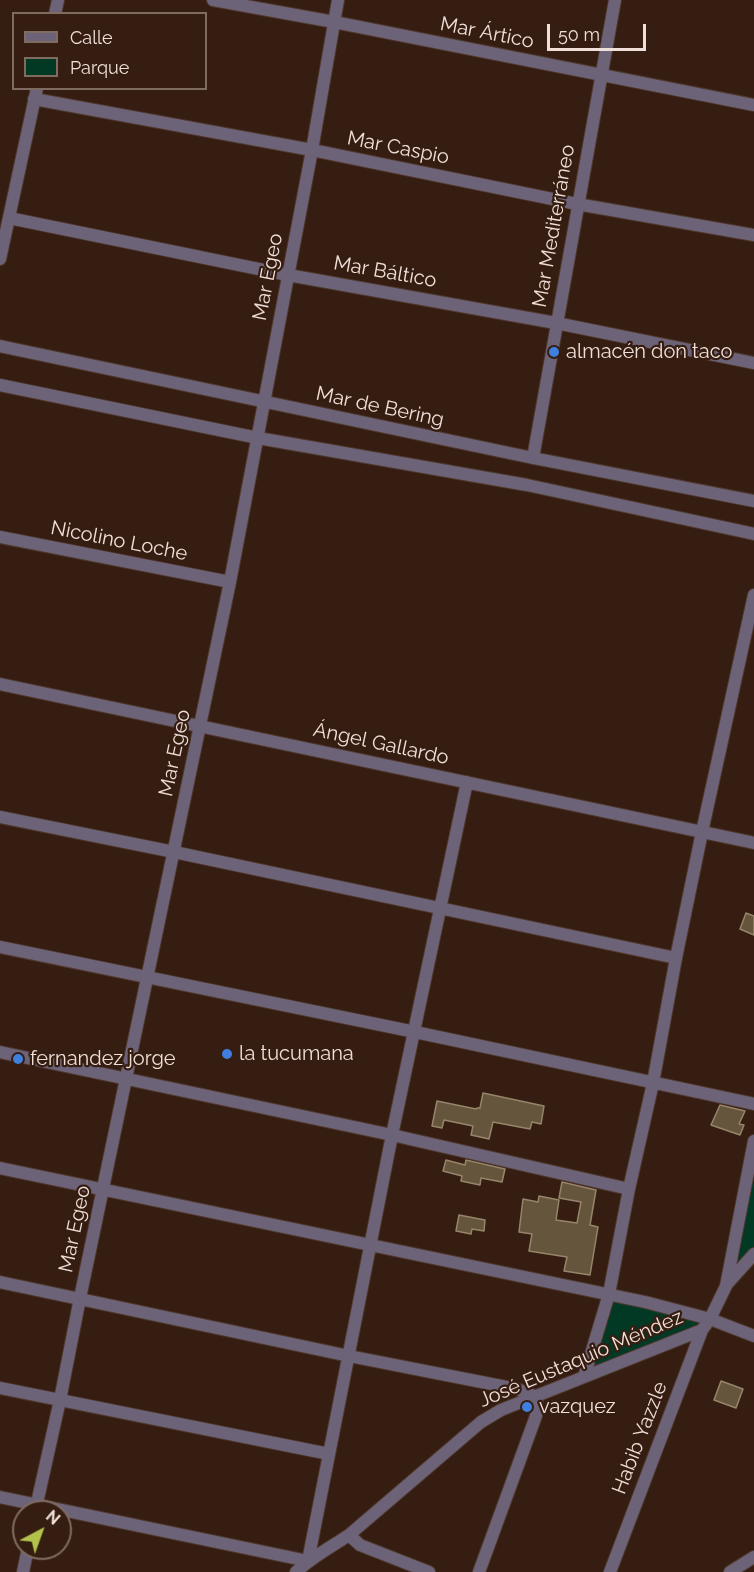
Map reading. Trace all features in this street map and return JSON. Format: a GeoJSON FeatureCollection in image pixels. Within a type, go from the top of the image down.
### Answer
{"type":"FeatureCollection","features":[{"type":"Feature","properties":{"kind":"street","name":"Mar Ártico"},"geometry":{"type":"LineString","coordinates":[[213,0],[754,105]]}},
{"type":"Feature","properties":{"kind":"street","name":"Mar Egeo"},"geometry":{"type":"LineString","coordinates":[[38,1500],[230,582],[312,150],[338,0]]}},
{"type":"Feature","properties":{"kind":"street","name":"Mar Mediterráneo"},"geometry":{"type":"LineString","coordinates":[[532,458],[615,0]]}},
{"type":"Feature","properties":{"kind":"street","name":"Mar Caspio"},"geometry":{"type":"LineString","coordinates":[[36,94],[577,204],[754,235]]}},
{"type":"Feature","properties":{"kind":"street"},"geometry":{"type":"LineString","coordinates":[[0,259],[36,94]]}},
{"type":"Feature","properties":{"kind":"street","name":"Mar Báltico"},"geometry":{"type":"LineString","coordinates":[[9,218],[288,275],[556,323],[754,363]]}},
{"type":"Feature","properties":{"kind":"street","name":"Mar de Bering"},"geometry":{"type":"LineString","coordinates":[[0,346],[532,458],[754,501]]}},
{"type":"Feature","properties":{"kind":"street"},"geometry":{"type":"LineString","coordinates":[[0,386],[258,438],[527,485],[754,534]]}},
{"type":"Feature","properties":{"kind":"street","name":"Nicolino Loche"},"geometry":{"type":"LineString","coordinates":[[0,537],[230,582]]}},
{"type":"Feature","properties":{"kind":"street"},"geometry":{"type":"LineString","coordinates":[[584,1377],[609,1294],[702,832],[754,594]]}},
{"type":"Feature","properties":{"kind":"street","name":"Ángel Gallardo"},"geometry":{"type":"LineString","coordinates":[[0,684],[754,843]]}},
{"type":"Feature","properties":{"kind":"street"},"geometry":{"type":"LineString","coordinates":[[72,1515],[308,1561],[392,1135],[467,782]]}},
{"type":"Feature","properties":{"kind":"street"},"geometry":{"type":"LineString","coordinates":[[0,817],[676,958]]}},
{"type":"Feature","properties":{"kind":"street"},"geometry":{"type":"LineString","coordinates":[[0,947],[754,1104]]}},
{"type":"Feature","properties":{"kind":"street"},"geometry":{"type":"LineString","coordinates":[[0,1052],[392,1135],[629,1190]]}},
{"type":"Feature","properties":{"kind":"street"},"geometry":{"type":"LineString","coordinates":[[726,1286],[754,1141]]}},
{"type":"Feature","properties":{"kind":"street"},"geometry":{"type":"LineString","coordinates":[[0,1168],[609,1294],[710,1319],[754,1336]]}},
{"type":"Feature","properties":{"kind":"street"},"geometry":{"type":"LineString","coordinates":[[726,1286],[754,1254]]}},
{"type":"Feature","properties":{"kind":"street"},"geometry":{"type":"LineString","coordinates":[[0,1282],[517,1389],[537,1397],[536,1416],[479,1572]]}},
{"type":"Feature","properties":{"kind":"street","name":"Habib Yazzle"},"geometry":{"type":"LineString","coordinates":[[610,1572],[702,1330],[726,1286]]}},
{"type":"Feature","properties":{"kind":"street","name":"José Eustaquio Méndez"},"geometry":{"type":"LineString","coordinates":[[296,1572],[308,1561],[349,1535],[481,1422],[501,1410],[702,1330]]}},
{"type":"Feature","properties":{"kind":"street"},"geometry":{"type":"LineString","coordinates":[[0,1388],[329,1454]]}},
{"type":"Feature","properties":{"kind":"street"},"geometry":{"type":"LineString","coordinates":[[349,1535],[360,1545],[429,1572]]}},
{"type":"Feature","properties":{"kind":"street"},"geometry":{"type":"LineString","coordinates":[[730,1572],[754,1557]]}},
{"type":"Feature","properties":{"kind":"green space"},"geometry":{"type":"Polygon","coordinates":[[[754,1147],[754,1253],[727,1283],[754,1147]]]}},
{"type":"Feature","properties":{"kind":"green space"},"geometry":{"type":"Polygon","coordinates":[[[610,1296],[709,1320],[702,1329],[586,1375],[610,1296]]]}},
{"type":"Feature","properties":{"kind":"building"},"geometry":{"type":"Polygon","coordinates":[[[746,913],[754,916],[754,935],[740,929],[746,913]]]}},
{"type":"Feature","properties":{"kind":"building"},"geometry":{"type":"Polygon","coordinates":[[[483,1093],[544,1106],[541,1124],[532,1122],[530,1129],[493,1122],[489,1139],[471,1135],[473,1126],[444,1120],[442,1128],[432,1126],[437,1101],[476,1109],[480,1108],[483,1093]]]}},
{"type":"Feature","properties":{"kind":"building"},"geometry":{"type":"Polygon","coordinates":[[[720,1105],[745,1111],[739,1124],[744,1125],[740,1135],[711,1125],[720,1105]]]}},
{"type":"Feature","properties":{"kind":"building"},"geometry":{"type":"Polygon","coordinates":[[[446,1160],[465,1165],[466,1160],[505,1169],[502,1182],[481,1178],[480,1185],[461,1181],[462,1176],[443,1171],[446,1160]]]}},
{"type":"Feature","properties":{"kind":"building"},"geometry":{"type":"Polygon","coordinates":[[[562,1182],[596,1190],[590,1225],[598,1227],[590,1275],[564,1271],[567,1257],[529,1251],[532,1234],[519,1232],[523,1199],[538,1202],[539,1196],[559,1200],[556,1220],[577,1223],[581,1202],[559,1198],[562,1182]]]}},
{"type":"Feature","properties":{"kind":"building"},"geometry":{"type":"Polygon","coordinates":[[[459,1215],[485,1220],[484,1231],[472,1229],[471,1234],[456,1231],[459,1215]]]}},
{"type":"Feature","properties":{"kind":"building"},"geometry":{"type":"Polygon","coordinates":[[[721,1381],[743,1389],[736,1408],[714,1400],[721,1381]]]}},
{"type":"Feature","properties":{"kind":"place","name":"almacén don taco"},"geometry":{"type":"Point","coordinates":[554,352]}},
{"type":"Feature","properties":{"kind":"place","name":"la tucumana"},"geometry":{"type":"Point","coordinates":[227,1054]}},
{"type":"Feature","properties":{"kind":"place","name":"fernandez jorge"},"geometry":{"type":"Point","coordinates":[18,1059]}},
{"type":"Feature","properties":{"kind":"place","name":"vazquez"},"geometry":{"type":"Point","coordinates":[527,1407]}}]}
